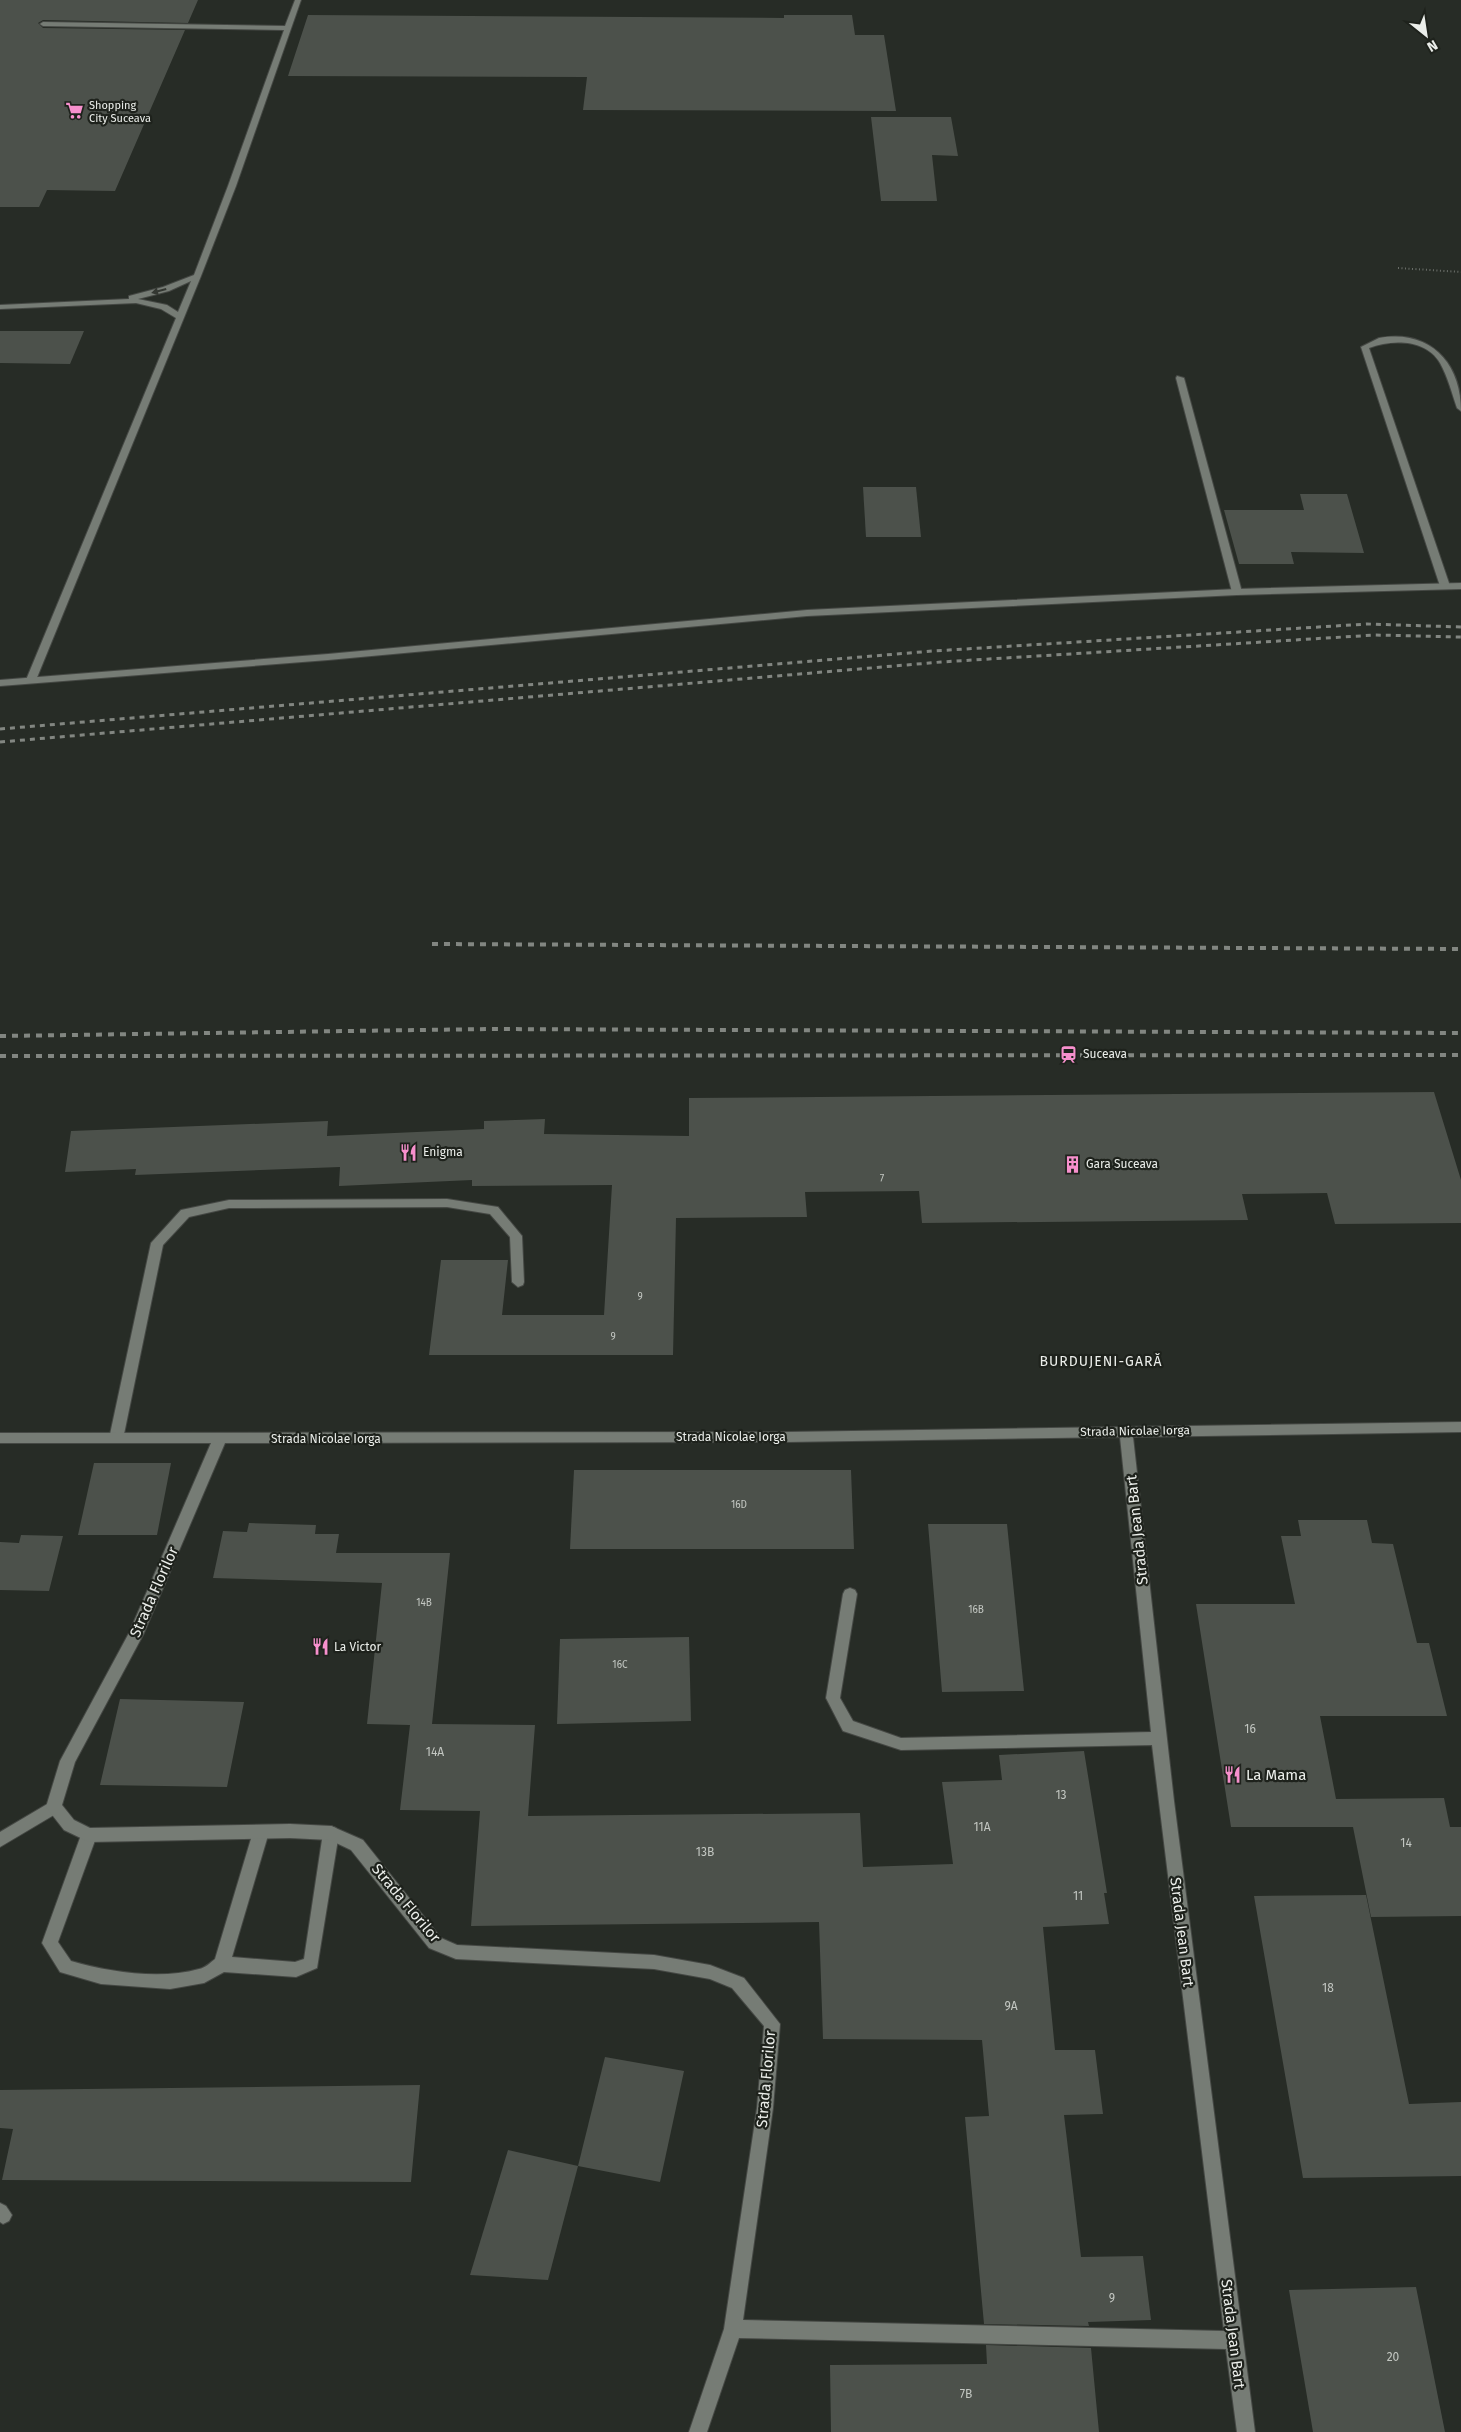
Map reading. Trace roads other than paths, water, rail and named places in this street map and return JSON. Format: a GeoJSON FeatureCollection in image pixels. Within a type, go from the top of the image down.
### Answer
{"type":"FeatureCollection","features":[{"type":"Feature","properties":{"kind":"street"},"geometry":{"type":"LineString","coordinates":[[31,680],[197,276],[232,186],[298,0]]}},
{"type":"Feature","properties":{"kind":"street"},"geometry":{"type":"LineString","coordinates":[[43,24],[288,28]]}},
{"type":"Feature","properties":{"kind":"street"},"geometry":{"type":"LineString","coordinates":[[120,301],[166,290],[197,276]]}},
{"type":"Feature","properties":{"kind":"street"},"geometry":{"type":"LineString","coordinates":[[0,306],[120,301],[153,303],[171,310],[180,318]]}},
{"type":"Feature","properties":{"kind":"street"},"geometry":{"type":"LineString","coordinates":[[1444,586],[1365,347],[1382,340],[1412,340],[1433,350],[1444,362],[1461,408]]}},
{"type":"Feature","properties":{"kind":"street"},"geometry":{"type":"LineString","coordinates":[[1180,378],[1237,592]]}},
{"type":"Feature","properties":{"kind":"street"},"geometry":{"type":"LineString","coordinates":[[0,683],[328,657],[807,613],[1237,592],[1461,586]]}},
{"type":"Feature","properties":{"kind":"street"},"geometry":{"type":"LineString","coordinates":[[116,1439],[157,1243],[186,1214],[229,1204],[447,1203],[494,1210],[516,1236],[518,1282]]}},
{"type":"Feature","properties":{"kind":"street","name":"Strada Nicolae Iorga"},"geometry":{"type":"LineString","coordinates":[[0,1438],[786,1437],[1461,1427]]}},
{"type":"Feature","properties":{"kind":"street","name":"Strada Jean Bart"},"geometry":{"type":"LineString","coordinates":[[1126,1431],[1158,1738],[1246,2432]]}},
{"type":"Feature","properties":{"kind":"street","name":"Strada Florilor"},"geometry":{"type":"LineString","coordinates":[[54,1807],[68,1761],[136,1635],[220,1439]]}},
{"type":"Feature","properties":{"kind":"street"},"geometry":{"type":"LineString","coordinates":[[850,1594],[833,1698],[848,1726],[901,1744],[1158,1738]]}},
{"type":"Feature","properties":{"kind":"street"},"geometry":{"type":"LineString","coordinates":[[0,1840],[54,1807],[69,1824],[89,1835],[50,1943],[66,1966],[101,1978],[170,1982],[204,1976],[222,1964],[296,1970],[311,1964],[331,1833]]}},
{"type":"Feature","properties":{"kind":"street"},"geometry":{"type":"LineString","coordinates":[[222,1964],[261,1832]]}},
{"type":"Feature","properties":{"kind":"street","name":"Strada Florilor"},"geometry":{"type":"LineString","coordinates":[[89,1835],[261,1832],[331,1833],[357,1845],[435,1943],[456,1952],[654,1962],[710,1972],[738,1983],[772,2024],[765,2108],[733,2329],[698,2432]]}},
{"type":"Feature","properties":{"kind":"street"},"geometry":{"type":"LineString","coordinates":[[733,2329],[1233,2340]]}},
{"type":"Feature","properties":{"kind":"railway"},"geometry":{"type":"LineString","coordinates":[[0,729],[933,651],[1367,624],[1461,627]]}},
{"type":"Feature","properties":{"kind":"railway"},"geometry":{"type":"LineString","coordinates":[[0,742],[941,662],[1375,635],[1461,637]]}},
{"type":"Feature","properties":{"kind":"railway"},"geometry":{"type":"LineString","coordinates":[[432,944],[1461,949]]}},
{"type":"Feature","properties":{"kind":"railway"},"geometry":{"type":"LineString","coordinates":[[0,1036],[489,1029],[1461,1033]]}},
{"type":"Feature","properties":{"kind":"railway"},"geometry":{"type":"LineString","coordinates":[[0,1056],[1461,1055]]}},
{"type":"Feature","properties":{"kind":"place","name":"Shopping City Suceava"},"geometry":{"type":"Point","coordinates":[75,111]}},
{"type":"Feature","properties":{"kind":"place","name":"Suceava"},"geometry":{"type":"Point","coordinates":[1069,1054]}},
{"type":"Feature","properties":{"kind":"place","name":"Enigma"},"geometry":{"type":"Point","coordinates":[409,1152]}},
{"type":"Feature","properties":{"kind":"place","name":"Gara Suceava"},"geometry":{"type":"Point","coordinates":[1072,1164]}},
{"type":"Feature","properties":{"kind":"place","name":"La Victor"},"geometry":{"type":"Point","coordinates":[320,1647]}},
{"type":"Feature","properties":{"kind":"place","name":"La Mama"},"geometry":{"type":"Point","coordinates":[1232,1775]}},
{"type":"Feature","properties":{"kind":"district","name":"BURDUJENI-GARĂ"},"geometry":{"type":"Point","coordinates":[1101,1361]}}]}
